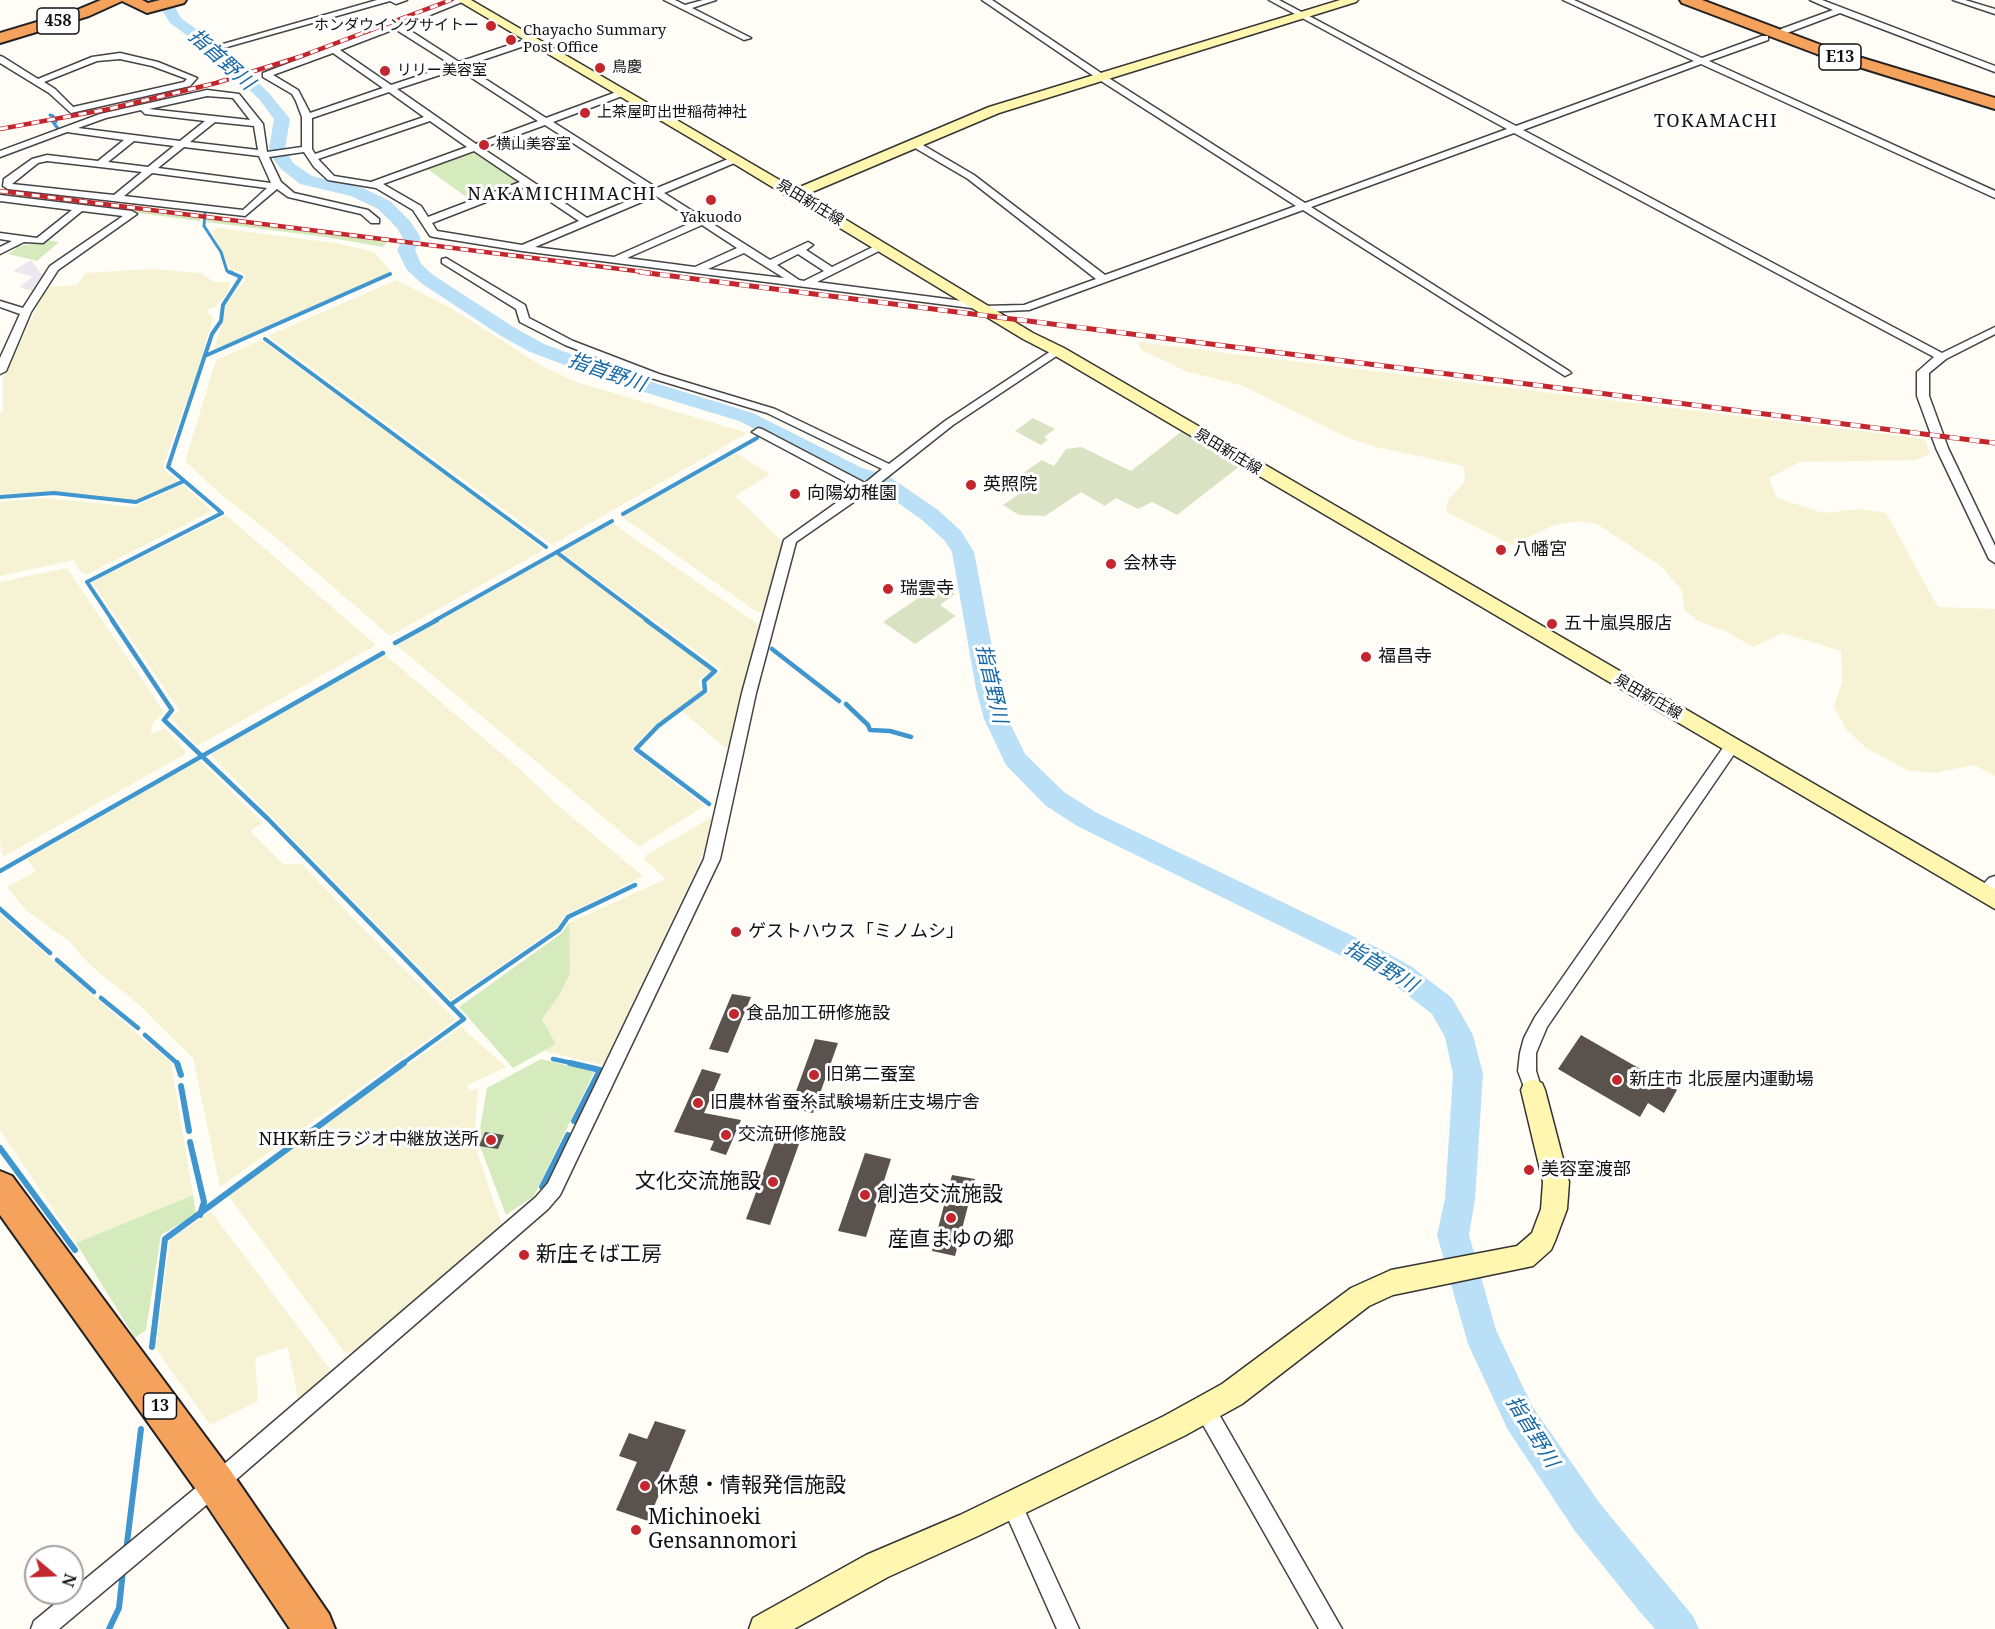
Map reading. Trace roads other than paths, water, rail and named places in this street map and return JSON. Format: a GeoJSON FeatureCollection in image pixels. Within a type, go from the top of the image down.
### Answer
{"type":"FeatureCollection","features":[{"type":"Feature","properties":{"kind":"highway","name":"458"},"geometry":{"type":"LineString","coordinates":[[0,38],[82,13],[115,0]]}},
{"type":"Feature","properties":{"kind":"highway"},"geometry":{"type":"LineString","coordinates":[[129,0],[145,8],[171,2]]}},
{"type":"Feature","properties":{"kind":"highway","name":"E13"},"geometry":{"type":"LineString","coordinates":[[1688,0],[1823,51],[1995,104]]}},
{"type":"Feature","properties":{"kind":"highway","name":"13"},"geometry":{"type":"LineString","coordinates":[[0,1187],[216,1484],[314,1629]]}},
{"type":"Feature","properties":{"kind":"main road","name":"泉田新庄線"},"geometry":{"type":"LineString","coordinates":[[463,0],[795,194],[981,308],[1732,746],[1991,892]]}},
{"type":"Feature","properties":{"kind":"main road"},"geometry":{"type":"LineString","coordinates":[[795,194],[994,110],[1352,0]]}},
{"type":"Feature","properties":{"kind":"main road"},"geometry":{"type":"LineString","coordinates":[[764,1629],[877,1566],[1012,1505],[1233,1394],[1360,1297],[1390,1283],[1524,1257],[1542,1241],[1554,1209],[1556,1182],[1533,1090]]}},
{"type":"Feature","properties":{"kind":"street"},"geometry":{"type":"LineString","coordinates":[[220,46],[386,0]]}},
{"type":"Feature","properties":{"kind":"street"},"geometry":{"type":"LineString","coordinates":[[393,0],[396,2],[404,0]]}},
{"type":"Feature","properties":{"kind":"street"},"geometry":{"type":"LineString","coordinates":[[463,0],[266,75],[295,92],[307,117],[310,153],[331,178],[374,184],[411,204],[427,221],[434,234],[522,248],[981,308],[1025,308],[1765,38]]}},
{"type":"Feature","properties":{"kind":"street"},"geometry":{"type":"LineString","coordinates":[[668,0],[747,38]]}},
{"type":"Feature","properties":{"kind":"street"},"geometry":{"type":"LineString","coordinates":[[684,8],[712,0]]}},
{"type":"Feature","properties":{"kind":"street"},"geometry":{"type":"LineString","coordinates":[[986,0],[1565,373]]}},
{"type":"Feature","properties":{"kind":"street"},"geometry":{"type":"LineString","coordinates":[[1273,0],[1942,357]]}},
{"type":"Feature","properties":{"kind":"street"},"geometry":{"type":"LineString","coordinates":[[1567,0],[1995,195]]}},
{"type":"Feature","properties":{"kind":"street"},"geometry":{"type":"LineString","coordinates":[[1814,0],[1995,69]]}},
{"type":"Feature","properties":{"kind":"street"},"geometry":{"type":"LineString","coordinates":[[1957,0],[1995,12]]}},
{"type":"Feature","properties":{"kind":"street"},"geometry":{"type":"LineString","coordinates":[[1784,31],[1840,10]]}},
{"type":"Feature","properties":{"kind":"street"},"geometry":{"type":"LineString","coordinates":[[397,26],[802,283]]}},
{"type":"Feature","properties":{"kind":"street"},"geometry":{"type":"LineString","coordinates":[[307,117],[533,40]]}},
{"type":"Feature","properties":{"kind":"street"},"geometry":{"type":"LineString","coordinates":[[335,50],[392,88],[431,118],[585,221]]}},
{"type":"Feature","properties":{"kind":"street"},"geometry":{"type":"LineString","coordinates":[[2,63],[52,91],[71,110],[187,84],[193,78],[155,64],[120,56],[95,59],[37,82]]}},
{"type":"Feature","properties":{"kind":"street"},"geometry":{"type":"LineString","coordinates":[[0,154],[104,116],[207,93],[236,96],[258,124],[263,154],[276,185]]}},
{"type":"Feature","properties":{"kind":"street"},"geometry":{"type":"LineString","coordinates":[[374,184],[622,93]]}},
{"type":"Feature","properties":{"kind":"street"},"geometry":{"type":"LineString","coordinates":[[132,110],[258,124]]}},
{"type":"Feature","properties":{"kind":"street"},"geometry":{"type":"LineString","coordinates":[[66,129],[263,154],[310,153],[431,118]]}},
{"type":"Feature","properties":{"kind":"street"},"geometry":{"type":"LineString","coordinates":[[116,198],[213,119]]}},
{"type":"Feature","properties":{"kind":"street"},"geometry":{"type":"LineString","coordinates":[[100,164],[132,138]]}},
{"type":"Feature","properties":{"kind":"street"},"geometry":{"type":"LineString","coordinates":[[913,143],[971,177],[1103,279]]}},
{"type":"Feature","properties":{"kind":"street"},"geometry":{"type":"LineString","coordinates":[[276,185],[245,213],[8,186],[7,181],[35,161],[47,158],[276,185],[291,195],[364,212],[375,221]]}},
{"type":"Feature","properties":{"kind":"street"},"geometry":{"type":"LineString","coordinates":[[522,248],[736,159]]}},
{"type":"Feature","properties":{"kind":"street"},"geometry":{"type":"LineString","coordinates":[[427,221],[527,183]]}},
{"type":"Feature","properties":{"kind":"street"},"geometry":{"type":"LineString","coordinates":[[0,198],[132,214],[54,268],[26,312],[0,371]]}},
{"type":"Feature","properties":{"kind":"street"},"geometry":{"type":"LineString","coordinates":[[0,236],[39,241],[80,208]]}},
{"type":"Feature","properties":{"kind":"street"},"geometry":{"type":"LineString","coordinates":[[617,259],[703,221]]}},
{"type":"Feature","properties":{"kind":"street"},"geometry":{"type":"LineString","coordinates":[[0,251],[22,239]]}},
{"type":"Feature","properties":{"kind":"street"},"geometry":{"type":"LineString","coordinates":[[770,264],[808,245]]}},
{"type":"Feature","properties":{"kind":"street"},"geometry":{"type":"LineString","coordinates":[[802,283],[832,271],[881,246]]}},
{"type":"Feature","properties":{"kind":"street"},"geometry":{"type":"LineString","coordinates":[[696,270],[746,248]]}},
{"type":"Feature","properties":{"kind":"street"},"geometry":{"type":"LineString","coordinates":[[798,250],[832,271]]}},
{"type":"Feature","properties":{"kind":"street"},"geometry":{"type":"LineString","coordinates":[[447,261],[521,308],[524,320],[570,343],[655,376],[771,411],[889,468]]}},
{"type":"Feature","properties":{"kind":"street"},"geometry":{"type":"LineString","coordinates":[[0,304],[26,312]]}},
{"type":"Feature","properties":{"kind":"street"},"geometry":{"type":"LineString","coordinates":[[1995,330],[1942,357],[1923,372],[1923,396],[1941,448],[1995,559]]}},
{"type":"Feature","properties":{"kind":"street"},"geometry":{"type":"LineString","coordinates":[[42,1629],[216,1484],[542,1203],[554,1188],[712,860],[740,731],[782,560],[789,540],[866,487],[958,416],[1058,351]]}},
{"type":"Feature","properties":{"kind":"street"},"geometry":{"type":"LineString","coordinates":[[758,432],[866,487]]}},
{"type":"Feature","properties":{"kind":"street"},"geometry":{"type":"LineString","coordinates":[[1533,1090],[1527,1071],[1528,1053],[1532,1038],[1541,1022],[1732,746]]}},
{"type":"Feature","properties":{"kind":"street"},"geometry":{"type":"LineString","coordinates":[[1205,1409],[1331,1629]]}},
{"type":"Feature","properties":{"kind":"street"},"geometry":{"type":"LineString","coordinates":[[1012,1505],[1068,1629]]}},
{"type":"Feature","properties":{"kind":"waterway","name":"指首野川"},"geometry":{"type":"LineString","coordinates":[[163,0],[170,8],[175,20],[216,50],[264,96],[282,119],[277,149],[279,156],[287,166],[306,180],[357,192],[384,205],[404,225],[412,238],[406,250],[413,266],[427,279],[508,332],[537,348],[615,377],[746,417],[855,472],[880,480],[930,515],[953,536],[963,552],[988,689],[996,719],[1015,759],[1055,799],[1088,820],[1372,958],[1402,975],[1442,1006],[1459,1035],[1468,1074],[1460,1199],[1453,1235],[1480,1333],[1520,1418],[1588,1518],[1680,1629]]}},
{"type":"Feature","properties":{"kind":"waterway"},"geometry":{"type":"LineString","coordinates":[[50,115],[53,116],[56,122],[53,122],[59,130]]}},
{"type":"Feature","properties":{"kind":"waterway"},"geometry":{"type":"LineString","coordinates":[[205,212],[204,226],[221,252],[227,271],[233,273]]}},
{"type":"Feature","properties":{"kind":"waterway"},"geometry":{"type":"LineString","coordinates":[[113,621],[87,582],[222,513],[168,467],[212,334],[221,321],[223,305],[241,277],[229,272]]}},
{"type":"Feature","properties":{"kind":"waterway"},"geometry":{"type":"LineString","coordinates":[[207,355],[390,274]]}},
{"type":"Feature","properties":{"kind":"waterway"},"geometry":{"type":"LineString","coordinates":[[265,339],[546,547]]}},
{"type":"Feature","properties":{"kind":"waterway"},"geometry":{"type":"LineString","coordinates":[[623,514],[757,438]]}},
{"type":"Feature","properties":{"kind":"waterway"},"geometry":{"type":"LineString","coordinates":[[0,497],[54,493],[136,502],[184,481]]}},
{"type":"Feature","properties":{"kind":"waterway"},"geometry":{"type":"LineString","coordinates":[[434,621],[612,521]]}},
{"type":"Feature","properties":{"kind":"waterway"},"geometry":{"type":"LineString","coordinates":[[559,554],[648,621]]}},
{"type":"Feature","properties":{"kind":"waterway"},"geometry":{"type":"LineString","coordinates":[[112,620],[172,710],[164,720],[202,756]]}},
{"type":"Feature","properties":{"kind":"waterway"},"geometry":{"type":"LineString","coordinates":[[395,643],[437,620]]}},
{"type":"Feature","properties":{"kind":"waterway"},"geometry":{"type":"LineString","coordinates":[[646,620],[715,671],[704,681],[705,691],[658,726],[636,749],[709,804]]}},
{"type":"Feature","properties":{"kind":"waterway"},"geometry":{"type":"LineString","coordinates":[[772,649],[839,701]]}},
{"type":"Feature","properties":{"kind":"waterway"},"geometry":{"type":"LineString","coordinates":[[202,756],[383,653]]}},
{"type":"Feature","properties":{"kind":"waterway"},"geometry":{"type":"LineString","coordinates":[[846,704],[868,725],[870,730],[890,731],[911,737]]}},
{"type":"Feature","properties":{"kind":"waterway"},"geometry":{"type":"LineString","coordinates":[[0,871],[202,756]]}},
{"type":"Feature","properties":{"kind":"waterway"},"geometry":{"type":"LineString","coordinates":[[202,756],[268,819],[450,1005]]}},
{"type":"Feature","properties":{"kind":"waterway"},"geometry":{"type":"LineString","coordinates":[[450,1005],[559,930],[568,917],[635,885]]}},
{"type":"Feature","properties":{"kind":"waterway"},"geometry":{"type":"LineString","coordinates":[[0,909],[50,953]]}},
{"type":"Feature","properties":{"kind":"waterway"},"geometry":{"type":"LineString","coordinates":[[57,960],[94,992]]}},
{"type":"Feature","properties":{"kind":"waterway"},"geometry":{"type":"LineString","coordinates":[[101,998],[138,1028]]}},
{"type":"Feature","properties":{"kind":"waterway"},"geometry":{"type":"LineString","coordinates":[[402,1064],[464,1019],[450,1005]]}},
{"type":"Feature","properties":{"kind":"waterway"},"geometry":{"type":"LineString","coordinates":[[145,1035],[177,1063]]}},
{"type":"Feature","properties":{"kind":"waterway"},"geometry":{"type":"LineString","coordinates":[[553,1059],[576,1064]]}},
{"type":"Feature","properties":{"kind":"waterway"},"geometry":{"type":"LineString","coordinates":[[177,1063],[181,1075]]}},
{"type":"Feature","properties":{"kind":"waterway"},"geometry":{"type":"LineString","coordinates":[[201,1213],[404,1063]]}},
{"type":"Feature","properties":{"kind":"waterway"},"geometry":{"type":"LineString","coordinates":[[570,1063],[600,1070],[574,1121]]}},
{"type":"Feature","properties":{"kind":"waterway"},"geometry":{"type":"LineString","coordinates":[[181,1086],[189,1131]]}},
{"type":"Feature","properties":{"kind":"waterway"},"geometry":{"type":"LineString","coordinates":[[542,1187],[568,1135]]}},
{"type":"Feature","properties":{"kind":"waterway"},"geometry":{"type":"LineString","coordinates":[[190,1142],[204,1202],[201,1213]]}},
{"type":"Feature","properties":{"kind":"waterway"},"geometry":{"type":"LineString","coordinates":[[0,1148],[75,1250]]}},
{"type":"Feature","properties":{"kind":"waterway"},"geometry":{"type":"LineString","coordinates":[[152,1347],[165,1239],[201,1213]]}},
{"type":"Feature","properties":{"kind":"waterway"},"geometry":{"type":"LineString","coordinates":[[126,1551],[141,1429]]}},
{"type":"Feature","properties":{"kind":"waterway"},"geometry":{"type":"LineString","coordinates":[[109,1629],[119,1608],[123,1571]]}},
{"type":"Feature","properties":{"kind":"railway"},"geometry":{"type":"LineString","coordinates":[[0,129],[109,109],[216,83],[299,57],[451,0]]}},
{"type":"Feature","properties":{"kind":"railway"},"geometry":{"type":"LineString","coordinates":[[0,191],[652,273]]}},
{"type":"Feature","properties":{"kind":"railway"},"geometry":{"type":"LineString","coordinates":[[640,272],[1995,443]]}},
{"type":"Feature","properties":{"kind":"place","name":"ホンダウイングサイトー"},"geometry":{"type":"Point","coordinates":[491,26]}},
{"type":"Feature","properties":{"kind":"place","name":"Chayacho Summary Post Office"},"geometry":{"type":"Point","coordinates":[511,40]}},
{"type":"Feature","properties":{"kind":"place","name":"鳥慶"},"geometry":{"type":"Point","coordinates":[600,68]}},
{"type":"Feature","properties":{"kind":"place","name":"リリー美容室"},"geometry":{"type":"Point","coordinates":[385,71]}},
{"type":"Feature","properties":{"kind":"place","name":"上茶屋町出世稲荷神社"},"geometry":{"type":"Point","coordinates":[585,113]}},
{"type":"Feature","properties":{"kind":"place","name":"横山美容室"},"geometry":{"type":"Point","coordinates":[484,145]}},
{"type":"Feature","properties":{"kind":"place","name":"Yakuodo"},"geometry":{"type":"Point","coordinates":[711,200]}},
{"type":"Feature","properties":{"kind":"place","name":"英照院"},"geometry":{"type":"Point","coordinates":[971,485]}},
{"type":"Feature","properties":{"kind":"place","name":"向陽幼稚園"},"geometry":{"type":"Point","coordinates":[795,494]}},
{"type":"Feature","properties":{"kind":"place","name":"八幡宮"},"geometry":{"type":"Point","coordinates":[1501,550]}},
{"type":"Feature","properties":{"kind":"place","name":"会林寺"},"geometry":{"type":"Point","coordinates":[1111,564]}},
{"type":"Feature","properties":{"kind":"place","name":"瑞雲寺"},"geometry":{"type":"Point","coordinates":[888,589]}},
{"type":"Feature","properties":{"kind":"place","name":"五十嵐呉服店"},"geometry":{"type":"Point","coordinates":[1552,624]}},
{"type":"Feature","properties":{"kind":"place","name":"福昌寺"},"geometry":{"type":"Point","coordinates":[1366,657]}},
{"type":"Feature","properties":{"kind":"place","name":"ゲストハウス「ミノムシ」"},"geometry":{"type":"Point","coordinates":[736,932]}},
{"type":"Feature","properties":{"kind":"place","name":"食品加工研修施設"},"geometry":{"type":"Point","coordinates":[734,1014]}},
{"type":"Feature","properties":{"kind":"place","name":"旧第二蚕室"},"geometry":{"type":"Point","coordinates":[814,1075]}},
{"type":"Feature","properties":{"kind":"place","name":"新庄市 北辰屋内運動場"},"geometry":{"type":"Point","coordinates":[1617,1080]}},
{"type":"Feature","properties":{"kind":"place","name":"旧農林省蚕糸試験場新庄支場庁舎"},"geometry":{"type":"Point","coordinates":[698,1103]}},
{"type":"Feature","properties":{"kind":"place","name":"交流研修施設"},"geometry":{"type":"Point","coordinates":[726,1135]}},
{"type":"Feature","properties":{"kind":"place","name":"NHK新庄ラジオ中継放送所"},"geometry":{"type":"Point","coordinates":[491,1140]}},
{"type":"Feature","properties":{"kind":"place","name":"美容室渡部"},"geometry":{"type":"Point","coordinates":[1529,1170]}},
{"type":"Feature","properties":{"kind":"place","name":"文化交流施設"},"geometry":{"type":"Point","coordinates":[773,1182]}},
{"type":"Feature","properties":{"kind":"place","name":"創造交流施設"},"geometry":{"type":"Point","coordinates":[865,1195]}},
{"type":"Feature","properties":{"kind":"place","name":"産直まゆの郷"},"geometry":{"type":"Point","coordinates":[951,1218]}},
{"type":"Feature","properties":{"kind":"place","name":"新庄そば工房"},"geometry":{"type":"Point","coordinates":[524,1255]}},
{"type":"Feature","properties":{"kind":"place","name":"休憩・情報発信施設"},"geometry":{"type":"Point","coordinates":[645,1486]}},
{"type":"Feature","properties":{"kind":"place","name":"Michinoeki Gensannomori"},"geometry":{"type":"Point","coordinates":[636,1530]}},
{"type":"Feature","properties":{"kind":"district","name":"TOKAMACHI"},"geometry":{"type":"Point","coordinates":[1716,122]}},
{"type":"Feature","properties":{"kind":"district","name":"NAKAMICHIMACHI"},"geometry":{"type":"Point","coordinates":[562,195]}}]}
